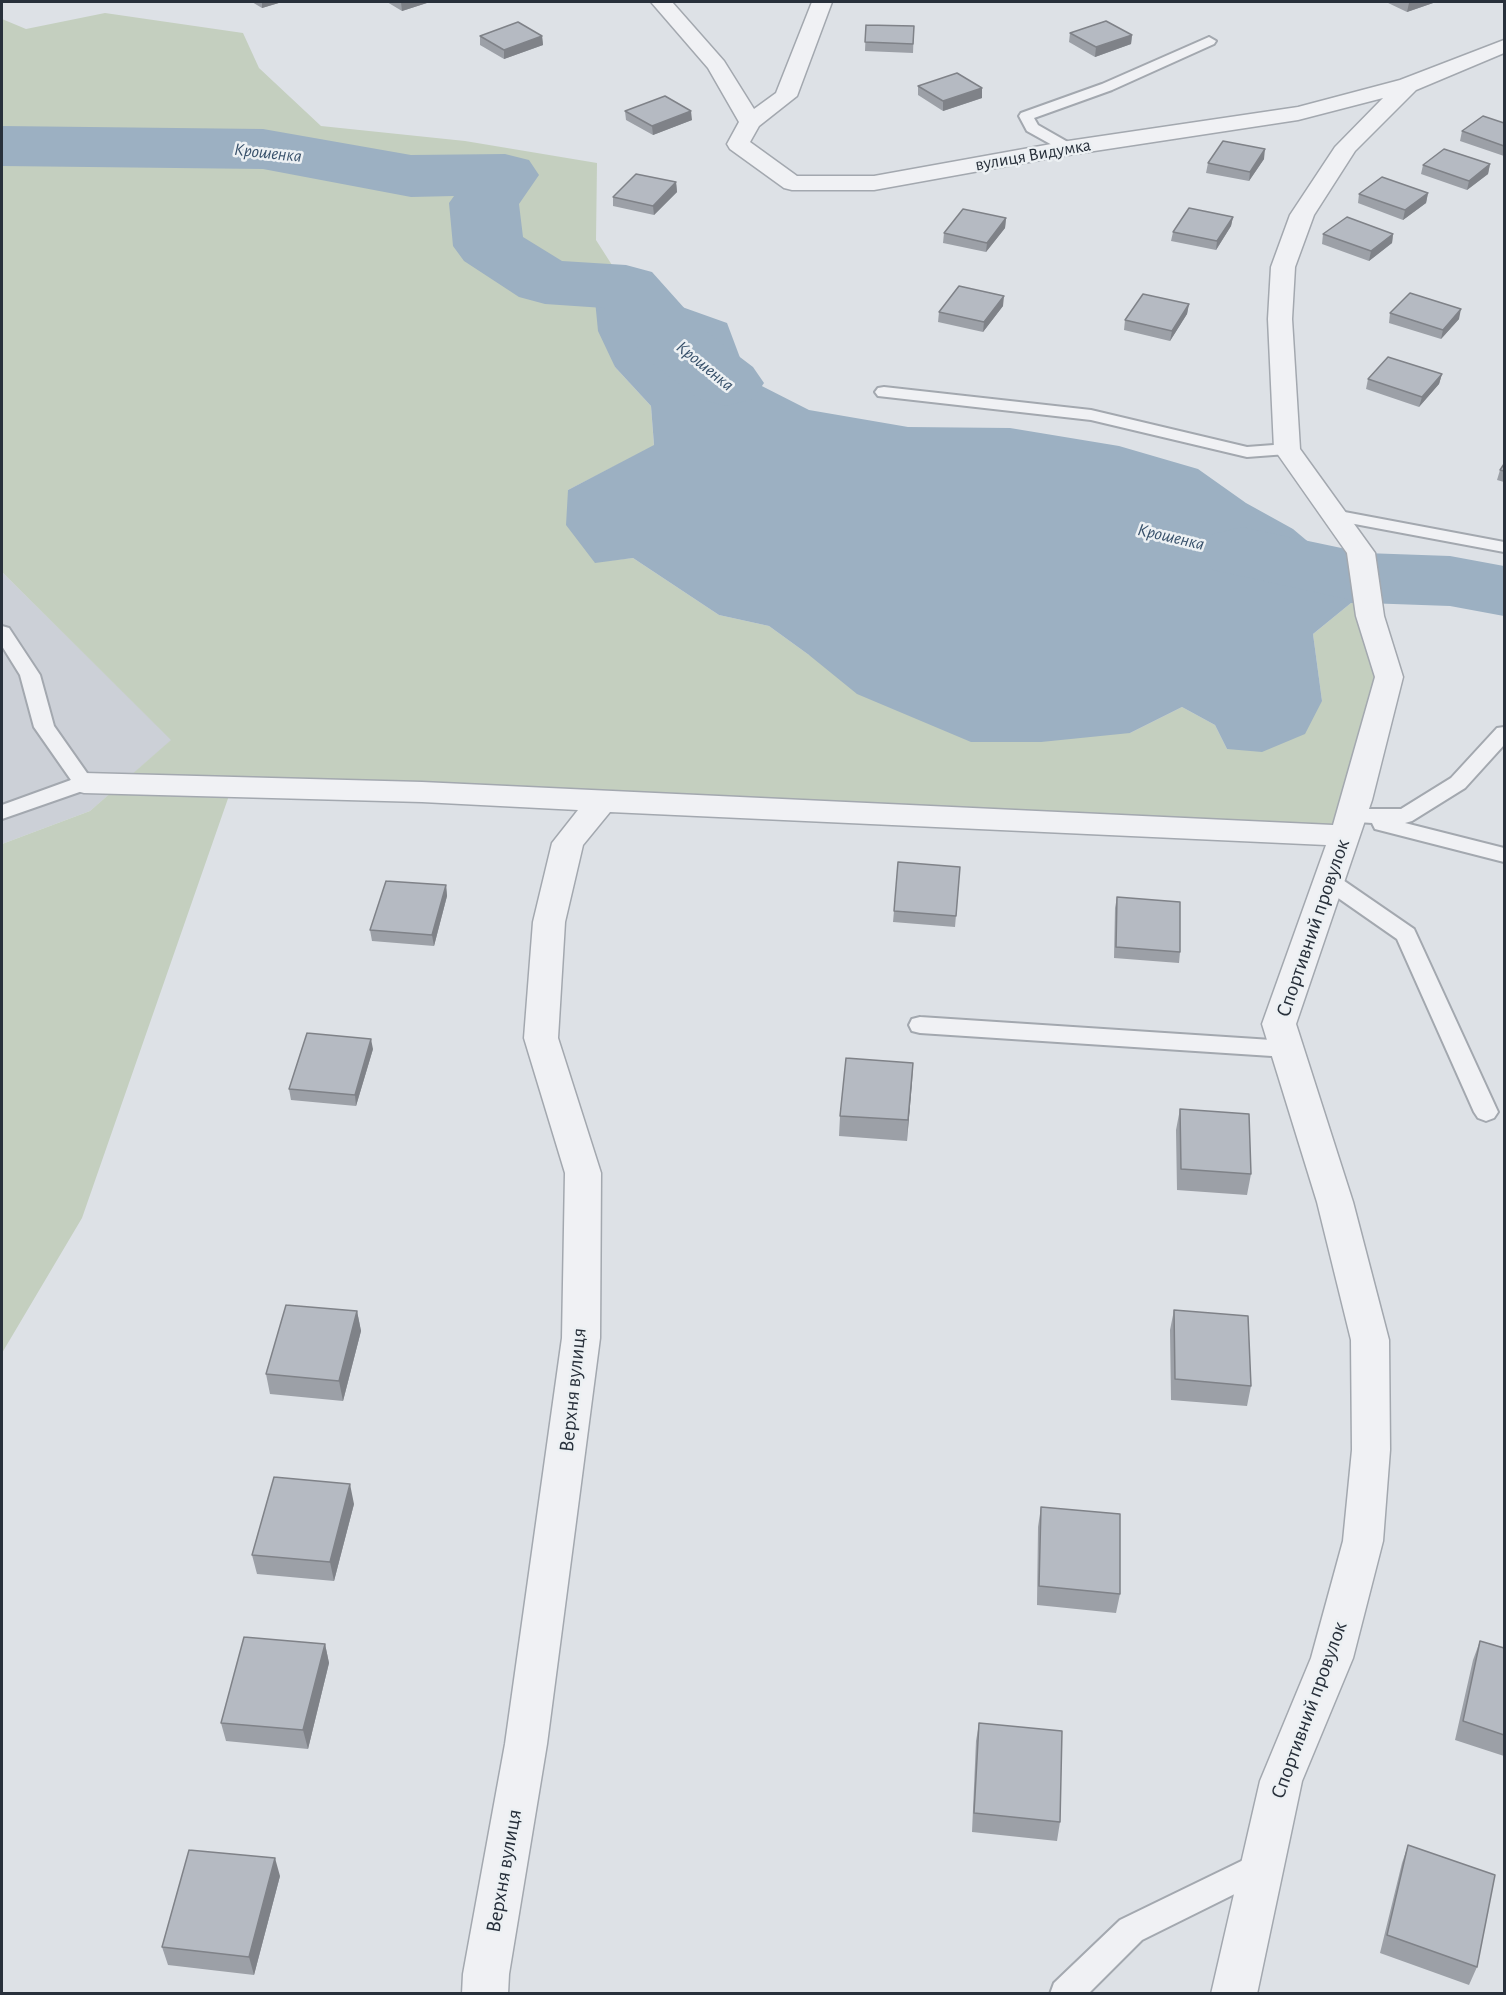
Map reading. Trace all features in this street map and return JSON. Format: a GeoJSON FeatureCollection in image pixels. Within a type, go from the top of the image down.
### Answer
{"type":"FeatureCollection","features":[{"type":"Feature","properties":{"kind":"street"},"geometry":{"type":"LineString","coordinates":[[661,2],[717,65],[750,122],[786,96],[822,2]]}},
{"type":"Feature","properties":{"kind":"street","name":"вулиця Видумка"},"geometry":{"type":"LineString","coordinates":[[750,122],[738,144],[792,183],[874,183],[1068,148],[1298,113],[1408,85],[1504,46]]}},
{"type":"Feature","properties":{"kind":"street"},"geometry":{"type":"LineString","coordinates":[[1287,449],[1280,318],[1283,267],[1302,215],[1346,147],[1408,85]]}},
{"type":"Feature","properties":{"kind":"street","name":"Спортивний провулок"},"geometry":{"type":"LineString","coordinates":[[1234,1994],[1281,1781],[1332,1658],[1363,1540],[1371,1450],[1370,1340],[1335,1202],[1279,1024],[1348,826],[1389,677],[1370,616],[1361,553],[1287,449]]}},
{"type":"Feature","properties":{"kind":"street"},"geometry":{"type":"LineString","coordinates":[[84,783],[422,792],[602,802],[1348,826]]}},
{"type":"Feature","properties":{"kind":"street","name":"Верхня вулиця"},"geometry":{"type":"LineString","coordinates":[[485,1994],[486,1974],[526,1744],[581,1338],[583,1173],[541,1038],[549,921],[568,843],[602,802]]}},
{"type":"Feature","properties":{"kind":"lane"},"geometry":{"type":"LineString","coordinates":[[1068,148],[1032,128],[1026,116],[1107,87],[1209,41]]}},
{"type":"Feature","properties":{"kind":"lane"},"geometry":{"type":"LineString","coordinates":[[884,392],[1091,415],[1247,452],[1287,449]]}},
{"type":"Feature","properties":{"kind":"lane"},"geometry":{"type":"LineString","coordinates":[[1334,515],[1504,547]]}},
{"type":"Feature","properties":{"kind":"lane"},"geometry":{"type":"LineString","coordinates":[[2,632],[30,675],[44,728],[84,783],[2,812]]}},
{"type":"Feature","properties":{"kind":"lane"},"geometry":{"type":"LineString","coordinates":[[1348,826],[1405,816],[1458,783],[1504,733]]}},
{"type":"Feature","properties":{"kind":"lane"},"geometry":{"type":"LineString","coordinates":[[1348,826],[1504,855]]}},
{"type":"Feature","properties":{"kind":"lane"},"geometry":{"type":"LineString","coordinates":[[1329,881],[1406,934],[1486,1112]]}},
{"type":"Feature","properties":{"kind":"lane"},"geometry":{"type":"LineString","coordinates":[[920,1025],[1287,1048]]}},
{"type":"Feature","properties":{"kind":"lane"},"geometry":{"type":"LineString","coordinates":[[1065,1994],[1131,1930],[1262,1865]]}},
{"type":"Feature","properties":{"kind":"shaded area"},"geometry":{"type":"Polygon","coordinates":[[[2,572],[172,740],[90,811],[2,844],[2,572]]]}},
{"type":"Feature","properties":{"kind":"green space"},"geometry":{"type":"Polygon","coordinates":[[[105,13],[243,33],[259,68],[321,126],[465,141],[597,163],[596,240],[626,287],[595,300],[615,367],[651,406],[654,446],[568,490],[595,562],[633,558],[719,615],[769,626],[809,655],[1130,733],[1182,707],[1215,725],[1227,749],[1322,701],[1313,634],[1351,603],[1369,603],[1389,677],[1345,836],[232,787],[82,1218],[2,1353],[2,844],[90,811],[171,740],[2,572],[2,19],[26,29],[105,13]]]}},
{"type":"Feature","properties":{"kind":"water"},"geometry":{"type":"Polygon","coordinates":[[[626,287],[727,323],[748,379],[809,410],[908,427],[1010,428],[1119,446],[1198,469],[1246,503],[1293,529],[1331,561],[1365,578],[1369,603],[1351,603],[1313,634],[1322,701],[1305,734],[1262,752],[1227,749],[1215,725],[1182,707],[1130,733],[1041,742],[971,742],[857,694],[769,626],[719,615],[633,558],[595,563],[566,525],[568,490],[654,445],[651,406],[615,367],[598,331],[595,300],[626,287]]]}},
{"type":"Feature","properties":{"kind":"building"},"geometry":{"type":"Polygon","coordinates":[[[1106,21],[1132,35],[1096,47],[1070,33],[1106,21]]]}},
{"type":"Feature","properties":{"kind":"building"},"geometry":{"type":"Polygon","coordinates":[[[518,22],[542,36],[504,50],[480,36],[518,22]]]}},
{"type":"Feature","properties":{"kind":"building"},"geometry":{"type":"Polygon","coordinates":[[[866,25],[914,26],[913,44],[865,42],[866,25]]]}},
{"type":"Feature","properties":{"kind":"building"},"geometry":{"type":"Polygon","coordinates":[[[957,73],[982,88],[943,101],[918,86],[957,73]]]}},
{"type":"Feature","properties":{"kind":"building"},"geometry":{"type":"Polygon","coordinates":[[[665,96],[691,111],[652,126],[625,111],[665,96]]]}},
{"type":"Feature","properties":{"kind":"building"},"geometry":{"type":"Polygon","coordinates":[[[1483,116],[1504,123],[1504,146],[1462,131],[1483,116]]]}},
{"type":"Feature","properties":{"kind":"building"},"geometry":{"type":"Polygon","coordinates":[[[1223,141],[1265,149],[1250,172],[1208,163],[1223,141]]]}},
{"type":"Feature","properties":{"kind":"building"},"geometry":{"type":"Polygon","coordinates":[[[1444,149],[1490,164],[1469,181],[1423,165],[1444,149]]]}},
{"type":"Feature","properties":{"kind":"building"},"geometry":{"type":"Polygon","coordinates":[[[636,174],[676,182],[653,206],[613,197],[636,174]]]}},
{"type":"Feature","properties":{"kind":"building"},"geometry":{"type":"Polygon","coordinates":[[[1382,177],[1428,193],[1405,210],[1359,194],[1382,177]]]}},
{"type":"Feature","properties":{"kind":"building"},"geometry":{"type":"Polygon","coordinates":[[[1189,208],[1233,217],[1217,241],[1173,232],[1189,208]]]}},
{"type":"Feature","properties":{"kind":"building"},"geometry":{"type":"Polygon","coordinates":[[[963,209],[1006,218],[987,243],[944,233],[963,209]]]}},
{"type":"Feature","properties":{"kind":"building"},"geometry":{"type":"Polygon","coordinates":[[[1347,217],[1393,234],[1371,251],[1323,234],[1347,217]]]}},
{"type":"Feature","properties":{"kind":"building"},"geometry":{"type":"Polygon","coordinates":[[[959,286],[1004,296],[984,322],[939,312],[959,286]]]}},
{"type":"Feature","properties":{"kind":"building"},"geometry":{"type":"Polygon","coordinates":[[[1410,293],[1461,309],[1443,330],[1390,313],[1410,293]]]}},
{"type":"Feature","properties":{"kind":"building"},"geometry":{"type":"Polygon","coordinates":[[[1143,294],[1189,304],[1172,331],[1125,320],[1143,294]]]}},
{"type":"Feature","properties":{"kind":"building"},"geometry":{"type":"Polygon","coordinates":[[[1388,357],[1442,374],[1422,397],[1368,379],[1388,357]]]}},
{"type":"Feature","properties":{"kind":"building"},"geometry":{"type":"Polygon","coordinates":[[[898,862],[960,867],[956,916],[894,911],[898,862]]]}},
{"type":"Feature","properties":{"kind":"building"},"geometry":{"type":"Polygon","coordinates":[[[386,881],[446,885],[432,935],[370,930],[386,881]]]}},
{"type":"Feature","properties":{"kind":"building"},"geometry":{"type":"Polygon","coordinates":[[[1117,897],[1180,902],[1180,952],[1116,947],[1117,897]]]}},
{"type":"Feature","properties":{"kind":"building"},"geometry":{"type":"Polygon","coordinates":[[[307,1033],[371,1039],[355,1095],[289,1089],[307,1033]]]}},
{"type":"Feature","properties":{"kind":"building"},"geometry":{"type":"Polygon","coordinates":[[[846,1058],[913,1063],[908,1120],[840,1116],[846,1058]]]}},
{"type":"Feature","properties":{"kind":"building"},"geometry":{"type":"Polygon","coordinates":[[[1180,1109],[1249,1114],[1251,1174],[1181,1169],[1180,1109]]]}},
{"type":"Feature","properties":{"kind":"building"},"geometry":{"type":"Polygon","coordinates":[[[286,1305],[357,1311],[339,1381],[266,1374],[286,1305]]]}},
{"type":"Feature","properties":{"kind":"building"},"geometry":{"type":"Polygon","coordinates":[[[1174,1310],[1248,1316],[1251,1386],[1175,1379],[1174,1310]]]}},
{"type":"Feature","properties":{"kind":"building"},"geometry":{"type":"Polygon","coordinates":[[[274,1477],[350,1484],[330,1562],[252,1555],[274,1477]]]}},
{"type":"Feature","properties":{"kind":"building"},"geometry":{"type":"Polygon","coordinates":[[[1041,1507],[1120,1514],[1120,1594],[1039,1586],[1041,1507]]]}},
{"type":"Feature","properties":{"kind":"building"},"geometry":{"type":"Polygon","coordinates":[[[244,1637],[325,1644],[303,1730],[221,1723],[244,1637]]]}},
{"type":"Feature","properties":{"kind":"building"},"geometry":{"type":"Polygon","coordinates":[[[1480,1641],[1504,1648],[1504,1735],[1463,1721],[1480,1641]]]}},
{"type":"Feature","properties":{"kind":"building"},"geometry":{"type":"Polygon","coordinates":[[[979,1723],[1062,1731],[1060,1822],[974,1813],[979,1723]]]}},
{"type":"Feature","properties":{"kind":"building"},"geometry":{"type":"Polygon","coordinates":[[[1408,1845],[1495,1875],[1477,1967],[1387,1935],[1408,1845]]]}},
{"type":"Feature","properties":{"kind":"building"},"geometry":{"type":"Polygon","coordinates":[[[189,1850],[275,1858],[249,1957],[162,1947],[189,1850]]]}},
{"type":"Feature","properties":{"kind":"waterway","name":"Крошенка"},"geometry":{"type":"LineString","coordinates":[[2,146],[263,149],[411,176],[505,175],[484,203],[489,246],[545,282],[626,287],[676,345],[726,383]]}},
{"type":"Feature","properties":{"kind":"waterway","name":"Крошенка"},"geometry":{"type":"LineString","coordinates":[[1242,552],[1365,578],[1450,581],[1504,591]]}}]}
